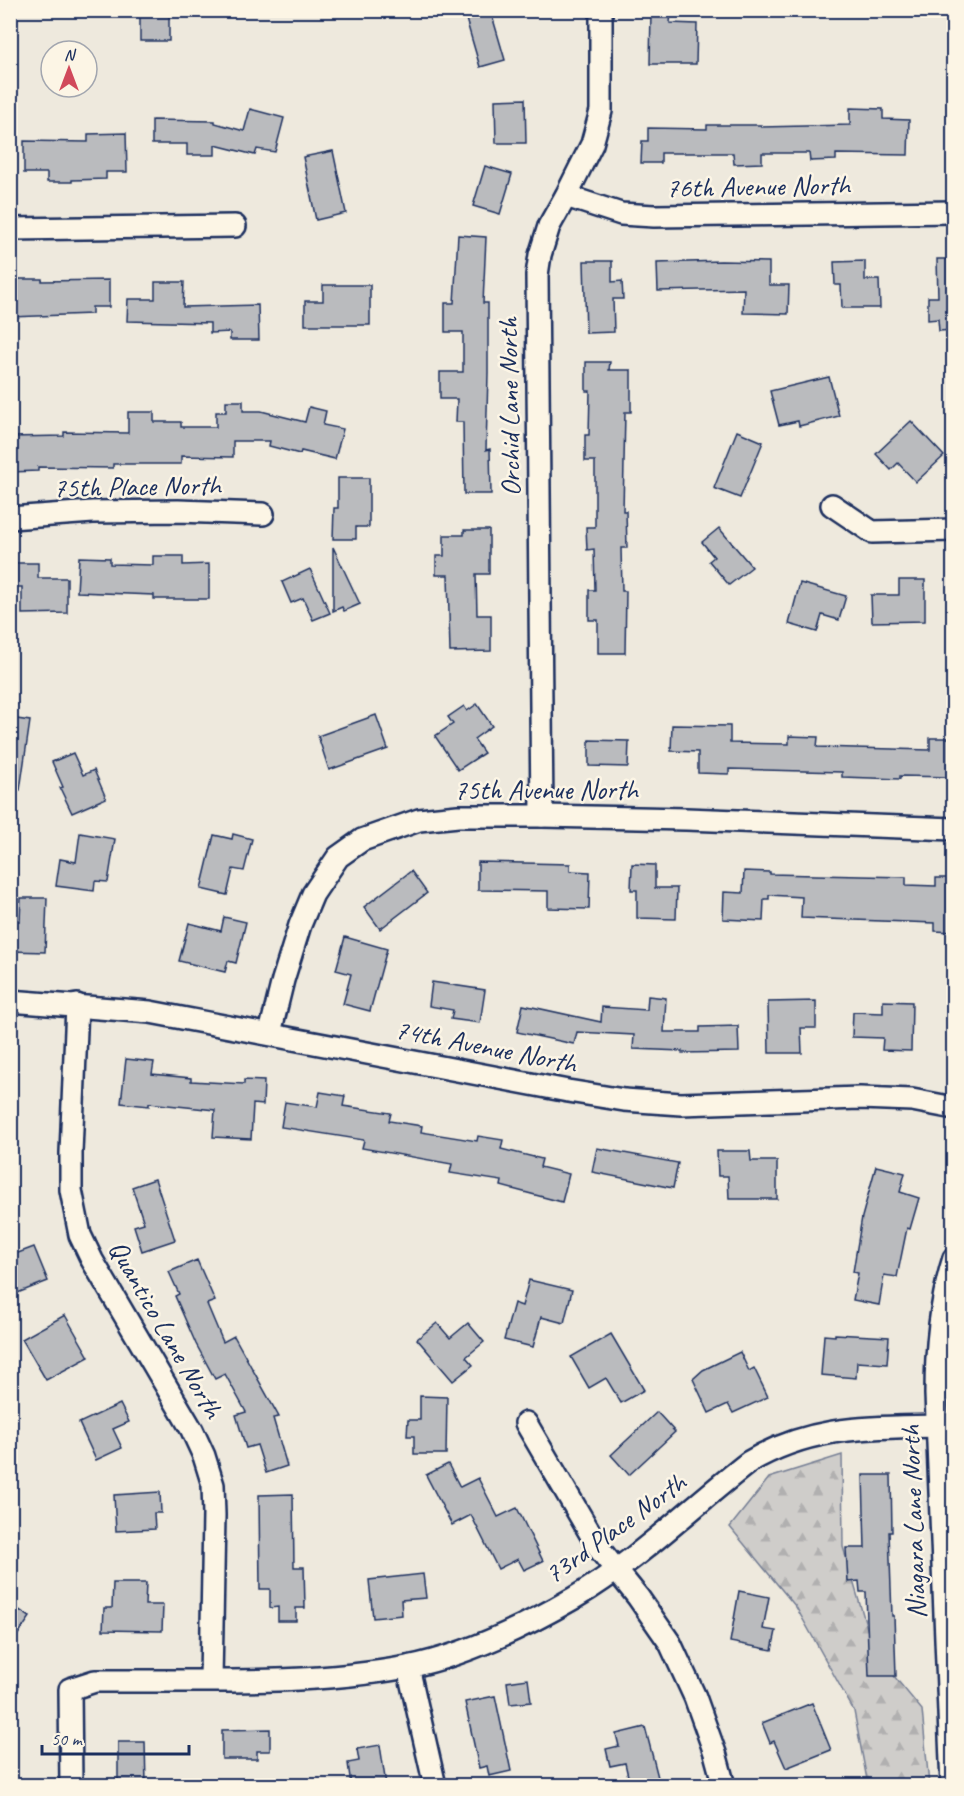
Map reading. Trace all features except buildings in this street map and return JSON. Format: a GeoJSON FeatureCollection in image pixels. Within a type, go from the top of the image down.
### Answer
{"type":"FeatureCollection","features":[{"type":"Feature","properties":{"kind":"street","name":"Orchid Lane North"},"geometry":{"type":"LineString","coordinates":[[542,816],[537,276],[540,255],[549,226],[592,144],[601,111],[601,10]]}},
{"type":"Feature","properties":{"kind":"street","name":"76th Avenue North"},"geometry":{"type":"LineString","coordinates":[[566,196],[621,214],[654,216],[954,212]]}},
{"type":"Feature","properties":{"kind":"street"},"geometry":{"type":"LineString","coordinates":[[10,229],[235,226]]}},
{"type":"Feature","properties":{"kind":"street"},"geometry":{"type":"LineString","coordinates":[[832,505],[872,532],[954,530]]}},
{"type":"Feature","properties":{"kind":"street","name":"75th Place North"},"geometry":{"type":"LineString","coordinates":[[10,518],[104,512],[178,511],[263,514]]}},
{"type":"Feature","properties":{"kind":"street","name":"75th Avenue North"},"geometry":{"type":"LineString","coordinates":[[270,1033],[300,925],[313,894],[338,857],[362,840],[419,820],[458,816],[542,816],[954,829]]}},
{"type":"Feature","properties":{"kind":"street","name":"74th Avenue North"},"geometry":{"type":"LineString","coordinates":[[10,1001],[150,1012],[624,1100],[681,1104],[860,1098],[912,1100],[954,1108]]}},
{"type":"Feature","properties":{"kind":"street","name":"Quantico Lane North"},"geometry":{"type":"LineString","coordinates":[[77,1005],[71,1153],[71,1190],[74,1211],[80,1235],[92,1260],[192,1430],[204,1456],[213,1485],[211,1680]]}},
{"type":"Feature","properties":{"kind":"street","name":"Niagara Lane North"},"geometry":{"type":"LineString","coordinates":[[952,1785],[936,1350],[949,1273],[954,1258]]}},
{"type":"Feature","properties":{"kind":"street"},"geometry":{"type":"LineString","coordinates":[[525,1423],[600,1550],[638,1597],[670,1643],[695,1697],[724,1785]]}},
{"type":"Feature","properties":{"kind":"street","name":"73rd Place North"},"geometry":{"type":"LineString","coordinates":[[71,1785],[70,1689],[95,1681],[326,1678],[408,1667],[460,1652],[517,1628],[575,1597],[614,1570],[730,1476],[770,1450],[808,1436],[847,1429],[938,1426]]}},
{"type":"Feature","properties":{"kind":"street"},"geometry":{"type":"LineString","coordinates":[[408,1667],[435,1785]]}},
{"type":"Feature","properties":{"kind":"green space"},"geometry":{"type":"Polygon","coordinates":[[[842,1455],[843,1547],[874,1652],[922,1710],[929,1785],[868,1785],[854,1711],[796,1607],[730,1527],[769,1478],[842,1455]]]}}]}
